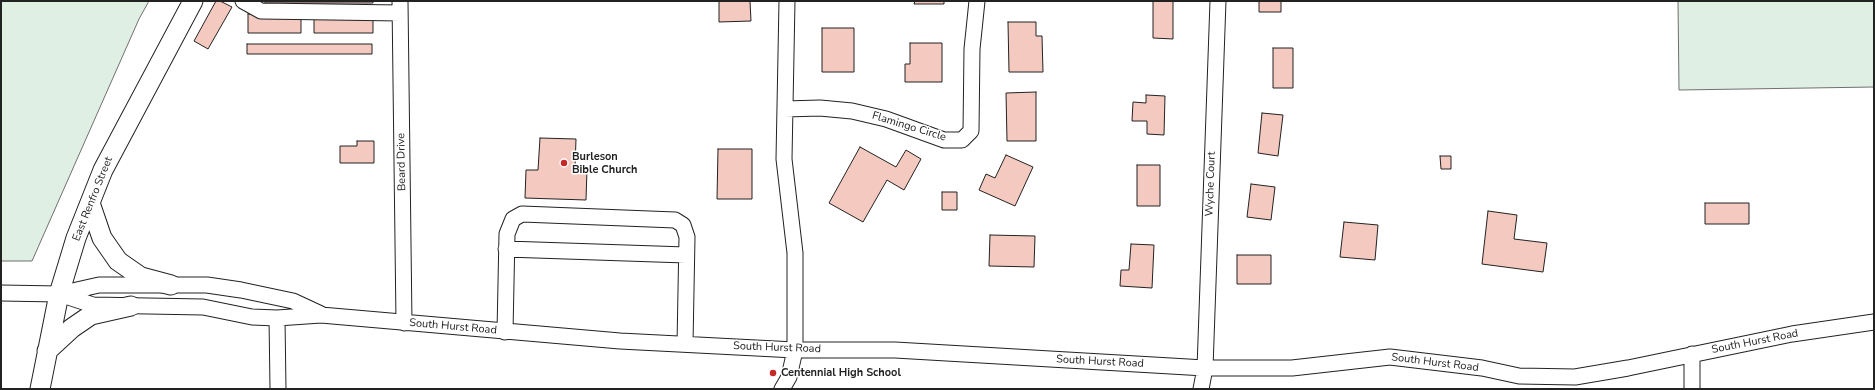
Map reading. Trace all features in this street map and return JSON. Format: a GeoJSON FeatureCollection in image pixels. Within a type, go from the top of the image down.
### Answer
{"type":"FeatureCollection","features":[{"type":"Feature","properties":{"kind":"main road","name":"East Renfro Street"},"geometry":{"type":"LineString","coordinates":[[40,389],[46,351],[59,294],[76,238],[103,170],[193,1]]}},
{"type":"Feature","properties":{"kind":"main road"},"geometry":{"type":"LineString","coordinates":[[90,203],[102,238],[118,261],[141,276],[171,285]]}},
{"type":"Feature","properties":{"kind":"main road"},"geometry":{"type":"LineString","coordinates":[[46,351],[72,328],[90,315],[131,306]]}},
{"type":"Feature","properties":{"kind":"street"},"geometry":{"type":"LineString","coordinates":[[244,1],[262,11],[400,7]]}},
{"type":"Feature","properties":{"kind":"street"},"geometry":{"type":"LineString","coordinates":[[782,389],[789,377],[796,350],[795,253],[784,159],[788,1]]}},
{"type":"Feature","properties":{"kind":"street","name":"Flamingo Circle"},"geometry":{"type":"LineString","coordinates":[[785,109],[820,108],[852,111],[886,119],[944,140],[962,140],[972,131],[972,49],[977,1]]}},
{"type":"Feature","properties":{"kind":"street","name":"Wyche Court"},"geometry":{"type":"LineString","coordinates":[[1202,389],[1205,368],[1218,1]]}},
{"type":"Feature","properties":{"kind":"street","name":"Beard Drive"},"geometry":{"type":"LineString","coordinates":[[400,7],[404,323]]}},
{"type":"Feature","properties":{"kind":"street"},"geometry":{"type":"LineString","coordinates":[[505,332],[507,234],[513,219],[522,214],[675,220],[683,225],[687,237],[684,344]]}},
{"type":"Feature","properties":{"kind":"street"},"geometry":{"type":"LineString","coordinates":[[506,249],[686,255]]}},
{"type":"Feature","properties":{"kind":"street","name":"South Hurst Road"},"geometry":{"type":"LineString","coordinates":[[1,293],[59,294],[99,285],[207,285],[241,290],[293,301],[321,314]]}},
{"type":"Feature","properties":{"kind":"street","name":"South Hurst Road"},"geometry":{"type":"LineString","coordinates":[[59,294],[93,305],[203,307],[252,317],[277,318],[321,314],[505,332],[684,344],[796,350],[894,350],[1205,368],[1292,368],[1390,357],[1482,368],[1519,376],[1575,377],[1628,368],[1792,334],[1874,322]]}},
{"type":"Feature","properties":{"kind":"street"},"geometry":{"type":"LineString","coordinates":[[277,318],[278,389]]}},
{"type":"Feature","properties":{"kind":"street"},"geometry":{"type":"LineString","coordinates":[[1692,354],[1692,389]]}},
{"type":"Feature","properties":{"kind":"green space"},"geometry":{"type":"Polygon","coordinates":[[[1,1],[149,1],[139,19],[32,261],[1,261],[1,1]]]}},
{"type":"Feature","properties":{"kind":"green space"},"geometry":{"type":"Polygon","coordinates":[[[1678,1],[1874,1],[1874,87],[1679,90],[1678,1]]]}},
{"type":"Feature","properties":{"kind":"building"},"geometry":{"type":"Polygon","coordinates":[[[216,1],[220,1],[232,7],[208,49],[194,41],[216,1]]]}},
{"type":"Feature","properties":{"kind":"building"},"geometry":{"type":"Polygon","coordinates":[[[265,1],[373,1],[373,3],[265,3],[265,1]]]}},
{"type":"Feature","properties":{"kind":"building"},"geometry":{"type":"Polygon","coordinates":[[[719,1],[750,1],[751,21],[719,22],[719,1]]]}},
{"type":"Feature","properties":{"kind":"building"},"geometry":{"type":"Polygon","coordinates":[[[915,1],[944,1],[944,4],[914,4],[915,1]]]}},
{"type":"Feature","properties":{"kind":"building"},"geometry":{"type":"Polygon","coordinates":[[[1153,1],[1173,1],[1173,39],[1153,38],[1153,1]]]}},
{"type":"Feature","properties":{"kind":"building"},"geometry":{"type":"Polygon","coordinates":[[[1259,1],[1281,1],[1281,12],[1259,12],[1259,1]]]}},
{"type":"Feature","properties":{"kind":"building"},"geometry":{"type":"Polygon","coordinates":[[[248,14],[301,14],[301,33],[248,33],[248,14]]]}},
{"type":"Feature","properties":{"kind":"building"},"geometry":{"type":"Polygon","coordinates":[[[314,15],[373,15],[373,33],[314,33],[314,15]]]}},
{"type":"Feature","properties":{"kind":"building"},"geometry":{"type":"Polygon","coordinates":[[[1008,22],[1036,22],[1036,36],[1042,36],[1043,72],[1009,72],[1008,22]]]}},
{"type":"Feature","properties":{"kind":"building"},"geometry":{"type":"Polygon","coordinates":[[[822,28],[854,28],[854,72],[822,72],[822,28]]]}},
{"type":"Feature","properties":{"kind":"building"},"geometry":{"type":"Polygon","coordinates":[[[910,43],[942,43],[942,82],[905,82],[905,64],[910,64],[910,43]]]}},
{"type":"Feature","properties":{"kind":"building"},"geometry":{"type":"Polygon","coordinates":[[[247,44],[372,44],[372,54],[247,54],[247,44]]]}},
{"type":"Feature","properties":{"kind":"building"},"geometry":{"type":"Polygon","coordinates":[[[1273,48],[1293,48],[1293,88],[1273,88],[1273,48]]]}},
{"type":"Feature","properties":{"kind":"building"},"geometry":{"type":"Polygon","coordinates":[[[1036,92],[1036,141],[1007,141],[1006,93],[1036,92]]]}},
{"type":"Feature","properties":{"kind":"building"},"geometry":{"type":"Polygon","coordinates":[[[1146,95],[1165,96],[1164,135],[1147,134],[1147,121],[1132,121],[1133,102],[1146,103],[1146,95]]]}},
{"type":"Feature","properties":{"kind":"building"},"geometry":{"type":"Polygon","coordinates":[[[1262,113],[1283,115],[1278,156],[1258,153],[1262,113]]]}},
{"type":"Feature","properties":{"kind":"building"},"geometry":{"type":"Polygon","coordinates":[[[540,138],[576,139],[575,168],[587,169],[586,200],[525,198],[526,170],[538,170],[540,138]]]}},
{"type":"Feature","properties":{"kind":"building"},"geometry":{"type":"Polygon","coordinates":[[[357,141],[374,141],[374,163],[340,163],[340,146],[357,146],[357,141]]]}},
{"type":"Feature","properties":{"kind":"building"},"geometry":{"type":"Polygon","coordinates":[[[860,147],[896,167],[906,150],[921,159],[904,190],[887,180],[863,222],[829,203],[860,147]]]}},
{"type":"Feature","properties":{"kind":"building"},"geometry":{"type":"Polygon","coordinates":[[[718,149],[752,149],[752,199],[717,199],[718,149]]]}},
{"type":"Feature","properties":{"kind":"building"},"geometry":{"type":"Polygon","coordinates":[[[1006,155],[1033,167],[1015,206],[979,190],[986,174],[995,178],[1006,155]]]}},
{"type":"Feature","properties":{"kind":"building"},"geometry":{"type":"Polygon","coordinates":[[[1440,156],[1451,156],[1451,169],[1441,169],[1440,156]]]}},
{"type":"Feature","properties":{"kind":"building"},"geometry":{"type":"Polygon","coordinates":[[[1137,165],[1160,165],[1160,206],[1137,206],[1137,165]]]}},
{"type":"Feature","properties":{"kind":"building"},"geometry":{"type":"Polygon","coordinates":[[[1251,184],[1275,187],[1271,220],[1247,217],[1251,184]]]}},
{"type":"Feature","properties":{"kind":"building"},"geometry":{"type":"Polygon","coordinates":[[[942,192],[957,192],[957,210],[942,210],[942,192]]]}},
{"type":"Feature","properties":{"kind":"building"},"geometry":{"type":"Polygon","coordinates":[[[1705,203],[1749,203],[1749,224],[1705,224],[1705,203]]]}},
{"type":"Feature","properties":{"kind":"building"},"geometry":{"type":"Polygon","coordinates":[[[1488,211],[1517,215],[1514,239],[1547,243],[1543,272],[1482,264],[1488,211]]]}},
{"type":"Feature","properties":{"kind":"building"},"geometry":{"type":"Polygon","coordinates":[[[1344,222],[1378,225],[1375,260],[1340,257],[1344,222]]]}},
{"type":"Feature","properties":{"kind":"building"},"geometry":{"type":"Polygon","coordinates":[[[990,235],[1035,236],[1034,267],[989,266],[990,235]]]}},
{"type":"Feature","properties":{"kind":"building"},"geometry":{"type":"Polygon","coordinates":[[[1131,244],[1154,245],[1152,288],[1120,286],[1121,270],[1129,270],[1131,244]]]}},
{"type":"Feature","properties":{"kind":"building"},"geometry":{"type":"Polygon","coordinates":[[[1237,255],[1271,255],[1271,284],[1237,284],[1237,255]]]}},
{"type":"Feature","properties":{"kind":"place","name":"Burleson Bible Church"},"geometry":{"type":"Point","coordinates":[564,163]}},
{"type":"Feature","properties":{"kind":"place","name":"Centennial High School"},"geometry":{"type":"Point","coordinates":[773,373]}}]}
